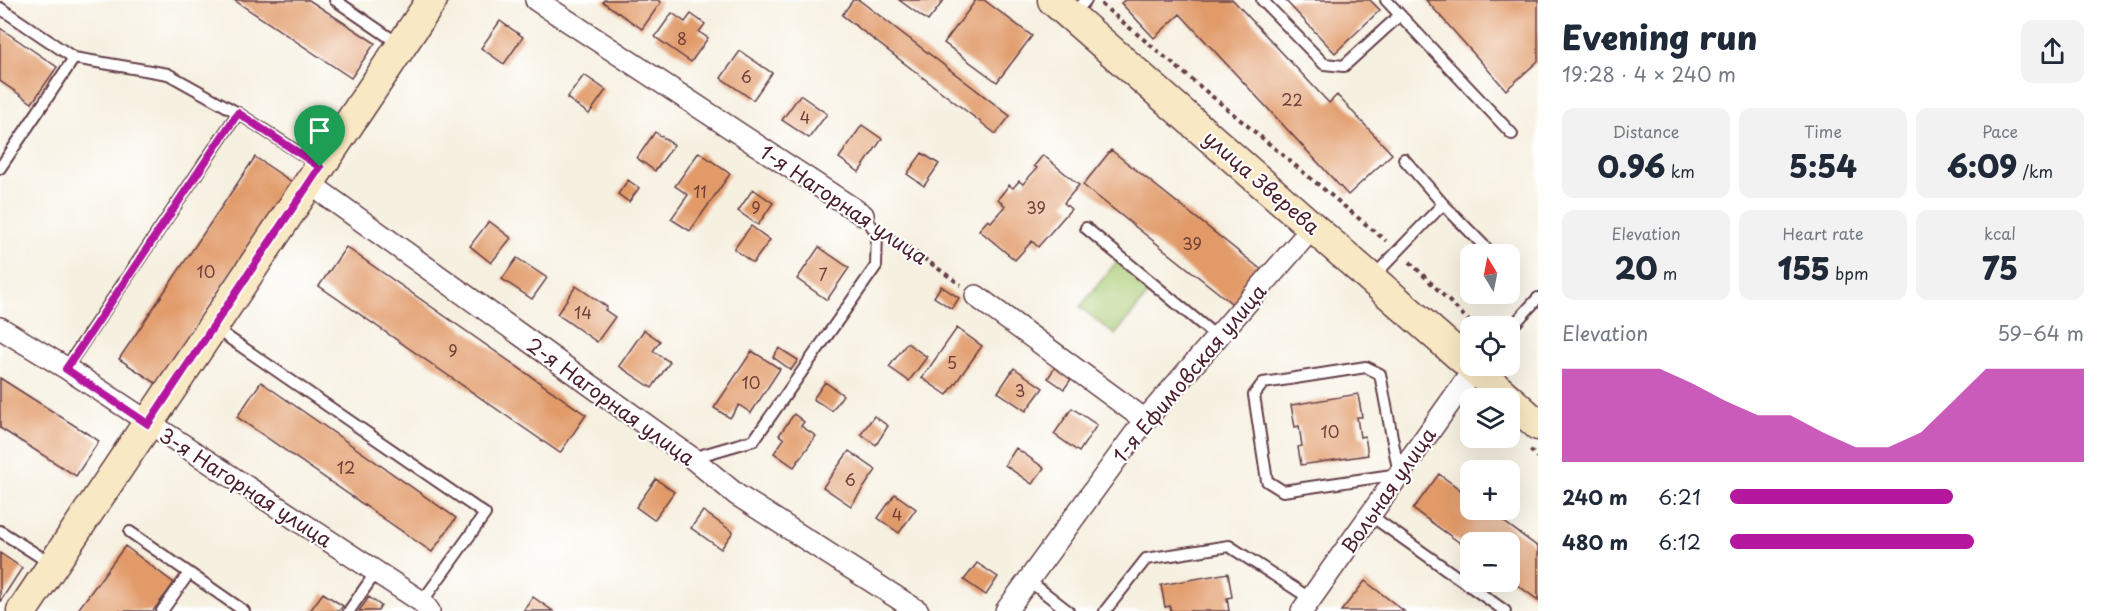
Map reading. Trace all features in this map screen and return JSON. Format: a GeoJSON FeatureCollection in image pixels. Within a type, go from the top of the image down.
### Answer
{"type":"FeatureCollection","features":[{"type":"Feature","properties":{"kind":"street"},"geometry":{"type":"LineString","coordinates":[[22,611],[432,0]]}},
{"type":"Feature","properties":{"kind":"street","name":"1-я Нагорная улица"},"geometry":{"type":"LineString","coordinates":[[536,0],[863,215]]}},
{"type":"Feature","properties":{"kind":"street","name":"улица Зверева"},"geometry":{"type":"LineString","coordinates":[[1077,4],[1313,227],[1460,356]]}},
{"type":"Feature","properties":{"kind":"street","name":"2-я Нагорная улица"},"geometry":{"type":"LineString","coordinates":[[315,175],[692,458],[737,495],[918,611]]}},
{"type":"Feature","properties":{"kind":"street","name":"1-я Ефимовская улица"},"geometry":{"type":"LineString","coordinates":[[1006,611],[1144,420],[1313,227]]}},
{"type":"Feature","properties":{"kind":"street"},"geometry":{"type":"LineString","coordinates":[[976,296],[1144,420]]}},
{"type":"Feature","properties":{"kind":"street","name":"3-я Нагорная улица"},"geometry":{"type":"LineString","coordinates":[[0,328],[426,606]]}},
{"type":"Feature","properties":{"kind":"street","name":"Вольная улица"},"geometry":{"type":"LineString","coordinates":[[1307,605],[1467,376]]}},
{"type":"Feature","properties":{"kind":"street","name":"улица Зверева"},"geometry":{"type":"LineString","coordinates":[[1483,376],[1497,388]]}},
{"type":"Feature","properties":{"kind":"street","name":"улица Зверева"},"geometry":{"type":"LineString","coordinates":[[1520,409],[1538,425]]}},
{"type":"Feature","properties":{"kind":"lane"},"geometry":{"type":"LineString","coordinates":[[335,0],[402,46]]}},
{"type":"Feature","properties":{"kind":"lane"},"geometry":{"type":"LineString","coordinates":[[1262,0],[1324,64],[1344,66],[1400,15]]}},
{"type":"Feature","properties":{"kind":"lane"},"geometry":{"type":"LineString","coordinates":[[1386,0],[1512,134]]}},
{"type":"Feature","properties":{"kind":"lane"},"geometry":{"type":"LineString","coordinates":[[0,8],[74,58],[168,74],[238,113],[315,175]]}},
{"type":"Feature","properties":{"kind":"lane"},"geometry":{"type":"LineString","coordinates":[[0,168],[74,58]]}},
{"type":"Feature","properties":{"kind":"lane"},"geometry":{"type":"LineString","coordinates":[[66,369],[238,113]]}},
{"type":"Feature","properties":{"kind":"lane"},"geometry":{"type":"LineString","coordinates":[[1404,159],[1482,244]]}},
{"type":"Feature","properties":{"kind":"lane"},"geometry":{"type":"LineString","coordinates":[[1371,279],[1443,204]]}},
{"type":"Feature","properties":{"kind":"lane"},"geometry":{"type":"LineString","coordinates":[[692,458],[754,441],[876,266],[877,233],[863,215]]}},
{"type":"Feature","properties":{"kind":"lane"},"geometry":{"type":"LineString","coordinates":[[1086,228],[1217,337]]}},
{"type":"Feature","properties":{"kind":"lane"},"geometry":{"type":"LineString","coordinates":[[1520,318],[1538,298]]}},
{"type":"Feature","properties":{"kind":"lane"},"geometry":{"type":"LineString","coordinates":[[213,327],[485,514],[426,606]]}},
{"type":"Feature","properties":{"kind":"lane"},"geometry":{"type":"LineString","coordinates":[[1366,367],[1380,374],[1399,474],[1283,491],[1267,481],[1254,395],[1263,383],[1366,367]]}},
{"type":"Feature","properties":{"kind":"lane"},"geometry":{"type":"LineString","coordinates":[[1370,515],[1505,611]]}},
{"type":"Feature","properties":{"kind":"lane"},"geometry":{"type":"LineString","coordinates":[[0,531],[53,565]]}},
{"type":"Feature","properties":{"kind":"lane"},"geometry":{"type":"LineString","coordinates":[[130,532],[237,609]]}},
{"type":"Feature","properties":{"kind":"lane"},"geometry":{"type":"LineString","coordinates":[[1105,611],[1146,559],[1229,546],[1307,605]]}},
{"type":"Feature","properties":{"kind":"lane"},"geometry":{"type":"LineString","coordinates":[[349,611],[376,572]]}},
{"type":"Feature","properties":{"kind":"lane"},"geometry":{"type":"LineString","coordinates":[[162,611],[189,573]]}},
{"type":"Feature","properties":{"kind":"lane"},"geometry":{"type":"LineString","coordinates":[[1028,580],[1068,611]]}},
{"type":"Feature","properties":{"kind":"path"},"geometry":{"type":"LineString","coordinates":[[1077,4],[1147,41],[1397,250],[1464,316]]}},
{"type":"Feature","properties":{"kind":"path","name":"1-я Нагорная улица"},"geometry":{"type":"LineString","coordinates":[[863,215],[976,296]]}},
{"type":"Feature","properties":{"kind":"green space"},"geometry":{"type":"Polygon","coordinates":[[[1118,260],[1153,288],[1115,335],[1080,307],[1118,260]]]}},
{"type":"Feature","properties":{"kind":"building"},"geometry":{"type":"Polygon","coordinates":[[[234,0],[309,0],[375,43],[351,78],[234,0]]]}},
{"type":"Feature","properties":{"kind":"building"},"geometry":{"type":"Polygon","coordinates":[[[604,0],[657,0],[661,2],[642,29],[603,2],[604,0]]]}},
{"type":"Feature","properties":{"kind":"building"},"geometry":{"type":"Polygon","coordinates":[[[853,0],[859,0],[1010,116],[996,134],[842,15],[853,0]]]}},
{"type":"Feature","properties":{"kind":"building"},"geometry":{"type":"Polygon","coordinates":[[[899,0],[944,0],[928,21],[899,0]]]}},
{"type":"Feature","properties":{"kind":"building"},"geometry":{"type":"Polygon","coordinates":[[[976,0],[984,0],[1032,36],[997,82],[944,43],[976,0]]]}},
{"type":"Feature","properties":{"kind":"building"},"geometry":{"type":"Polygon","coordinates":[[[1125,0],[1233,0],[1329,103],[1337,95],[1392,154],[1348,195],[1180,14],[1154,38],[1121,3],[1125,0]]]}},
{"type":"Feature","properties":{"kind":"building"},"geometry":{"type":"Polygon","coordinates":[[[1285,0],[1370,0],[1380,10],[1335,53],[1285,0]]]}},
{"type":"Feature","properties":{"kind":"building"},"geometry":{"type":"Polygon","coordinates":[[[1426,0],[1538,0],[1538,61],[1506,90],[1426,0]]]}},
{"type":"Feature","properties":{"kind":"building"},"geometry":{"type":"Polygon","coordinates":[[[672,13],[685,22],[691,14],[705,24],[699,32],[708,38],[691,62],[655,37],[672,13]]]}},
{"type":"Feature","properties":{"kind":"building"},"geometry":{"type":"Polygon","coordinates":[[[500,21],[523,37],[504,64],[481,48],[500,21]]]}},
{"type":"Feature","properties":{"kind":"building"},"geometry":{"type":"Polygon","coordinates":[[[0,28],[57,67],[32,103],[0,81],[0,28]]]}},
{"type":"Feature","properties":{"kind":"building"},"geometry":{"type":"Polygon","coordinates":[[[740,51],[772,73],[753,100],[721,78],[740,51]]]}},
{"type":"Feature","properties":{"kind":"building"},"geometry":{"type":"Polygon","coordinates":[[[584,75],[606,90],[589,114],[567,98],[584,75]]]}},
{"type":"Feature","properties":{"kind":"building"},"geometry":{"type":"Polygon","coordinates":[[[800,95],[827,114],[809,138],[782,120],[800,95]]]}},
{"type":"Feature","properties":{"kind":"building"},"geometry":{"type":"Polygon","coordinates":[[[862,125],[882,139],[859,172],[839,158],[862,125]]]}},
{"type":"Feature","properties":{"kind":"building"},"geometry":{"type":"Polygon","coordinates":[[[655,132],[674,145],[655,171],[637,158],[655,132]]]}},
{"type":"Feature","properties":{"kind":"building"},"geometry":{"type":"Polygon","coordinates":[[[1111,150],[1263,271],[1235,306],[1083,185],[1111,150]]]}},
{"type":"Feature","properties":{"kind":"building"},"geometry":{"type":"Polygon","coordinates":[[[699,152],[730,174],[690,231],[671,219],[688,195],[675,186],[699,152]]]}},
{"type":"Feature","properties":{"kind":"building"},"geometry":{"type":"Polygon","coordinates":[[[922,153],[939,164],[924,186],[907,174],[922,153]]]}},
{"type":"Feature","properties":{"kind":"building"},"geometry":{"type":"Polygon","coordinates":[[[1043,155],[1079,185],[1064,203],[1071,209],[1038,247],[1032,241],[1015,260],[979,230],[988,220],[991,222],[1005,206],[998,199],[1009,185],[1013,188],[1019,181],[1023,184],[1037,168],[1034,166],[1043,155]]]}},
{"type":"Feature","properties":{"kind":"building"},"geometry":{"type":"Polygon","coordinates":[[[255,157],[292,182],[157,384],[119,359],[255,157]]]}},
{"type":"Feature","properties":{"kind":"building"},"geometry":{"type":"Polygon","coordinates":[[[628,180],[639,188],[629,202],[618,194],[628,180]]]}},
{"type":"Feature","properties":{"kind":"building"},"geometry":{"type":"Polygon","coordinates":[[[753,189],[773,203],[758,225],[738,211],[753,189]]]}},
{"type":"Feature","properties":{"kind":"building"},"geometry":{"type":"Polygon","coordinates":[[[489,221],[511,238],[491,263],[470,246],[489,221]]]}},
{"type":"Feature","properties":{"kind":"building"},"geometry":{"type":"Polygon","coordinates":[[[751,226],[770,240],[753,263],[734,249],[751,226]]]}},
{"type":"Feature","properties":{"kind":"building"},"geometry":{"type":"Polygon","coordinates":[[[346,247],[586,415],[560,453],[319,286],[346,247]]]}},
{"type":"Feature","properties":{"kind":"building"},"geometry":{"type":"Polygon","coordinates":[[[819,247],[849,268],[827,300],[797,279],[819,247]]]}},
{"type":"Feature","properties":{"kind":"building"},"geometry":{"type":"Polygon","coordinates":[[[517,258],[547,278],[532,299],[502,279],[517,258]]]}},
{"type":"Feature","properties":{"kind":"building"},"geometry":{"type":"Polygon","coordinates":[[[576,286],[607,307],[605,310],[615,317],[597,342],[557,314],[576,286]]]}},
{"type":"Feature","properties":{"kind":"building"},"geometry":{"type":"Polygon","coordinates":[[[941,286],[959,298],[952,309],[934,297],[941,286]]]}},
{"type":"Feature","properties":{"kind":"building"},"geometry":{"type":"Polygon","coordinates":[[[957,328],[982,346],[947,395],[922,378],[957,328]]]}},
{"type":"Feature","properties":{"kind":"building"},"geometry":{"type":"Polygon","coordinates":[[[644,330],[660,341],[653,351],[670,362],[652,388],[619,366],[644,330]]]}},
{"type":"Feature","properties":{"kind":"building"},"geometry":{"type":"Polygon","coordinates":[[[907,343],[927,357],[909,381],[889,367],[907,343]]]}},
{"type":"Feature","properties":{"kind":"building"},"geometry":{"type":"Polygon","coordinates":[[[779,348],[798,360],[791,370],[773,357],[779,348]]]}},
{"type":"Feature","properties":{"kind":"building"},"geometry":{"type":"Polygon","coordinates":[[[752,351],[780,369],[751,413],[739,405],[730,418],[714,408],[752,351]]]}},
{"type":"Feature","properties":{"kind":"building"},"geometry":{"type":"Polygon","coordinates":[[[1055,367],[1072,378],[1064,389],[1048,378],[1055,367]]]}},
{"type":"Feature","properties":{"kind":"building"},"geometry":{"type":"Polygon","coordinates":[[[1014,368],[1043,388],[1026,411],[998,392],[1014,368]]]}},
{"type":"Feature","properties":{"kind":"building"},"geometry":{"type":"Polygon","coordinates":[[[0,378],[99,441],[76,476],[0,428],[0,378]]]}},
{"type":"Feature","properties":{"kind":"building"},"geometry":{"type":"Polygon","coordinates":[[[261,382],[456,518],[432,552],[237,417],[261,382]]]}},
{"type":"Feature","properties":{"kind":"building"},"geometry":{"type":"Polygon","coordinates":[[[825,382],[843,395],[832,411],[813,399],[825,382]]]}},
{"type":"Feature","properties":{"kind":"building"},"geometry":{"type":"Polygon","coordinates":[[[1358,394],[1362,417],[1357,417],[1360,437],[1365,436],[1368,455],[1301,465],[1298,447],[1302,446],[1299,426],[1295,427],[1291,405],[1358,394]]]}},
{"type":"Feature","properties":{"kind":"building"},"geometry":{"type":"Polygon","coordinates":[[[1072,408],[1097,425],[1079,452],[1054,434],[1072,408]]]}},
{"type":"Feature","properties":{"kind":"building"},"geometry":{"type":"Polygon","coordinates":[[[794,414],[804,422],[801,426],[816,436],[794,467],[774,453],[784,439],[779,435],[794,414]]]}},
{"type":"Feature","properties":{"kind":"building"},"geometry":{"type":"Polygon","coordinates":[[[874,416],[888,426],[876,445],[861,434],[874,416]]]}},
{"type":"Feature","properties":{"kind":"building"},"geometry":{"type":"Polygon","coordinates":[[[1016,448],[1044,468],[1032,484],[1005,465],[1016,448]]]}},
{"type":"Feature","properties":{"kind":"building"},"geometry":{"type":"Polygon","coordinates":[[[849,451],[876,470],[851,506],[823,487],[849,451]]]}},
{"type":"Feature","properties":{"kind":"building"},"geometry":{"type":"Polygon","coordinates":[[[1439,474],[1460,490],[1460,520],[1502,520],[1518,532],[1460,532],[1460,543],[1413,509],[1439,474]]]}},
{"type":"Feature","properties":{"kind":"building"},"geometry":{"type":"Polygon","coordinates":[[[656,479],[674,492],[654,520],[636,507],[656,479]]]}},
{"type":"Feature","properties":{"kind":"building"},"geometry":{"type":"Polygon","coordinates":[[[895,494],[916,509],[899,533],[878,518],[895,494]]]}},
{"type":"Feature","properties":{"kind":"building"},"geometry":{"type":"Polygon","coordinates":[[[703,511],[733,532],[721,549],[691,528],[703,511]]]}},
{"type":"Feature","properties":{"kind":"building"},"geometry":{"type":"Polygon","coordinates":[[[1520,534],[1538,547],[1538,600],[1520,587],[1520,534]]]}},
{"type":"Feature","properties":{"kind":"building"},"geometry":{"type":"Polygon","coordinates":[[[125,546],[174,583],[153,611],[77,611],[125,546]]]}},
{"type":"Feature","properties":{"kind":"building"},"geometry":{"type":"Polygon","coordinates":[[[0,553],[22,568],[0,602],[0,553]]]}},
{"type":"Feature","properties":{"kind":"building"},"geometry":{"type":"Polygon","coordinates":[[[977,563],[998,577],[986,595],[964,580],[977,563]]]}},
{"type":"Feature","properties":{"kind":"building"},"geometry":{"type":"Polygon","coordinates":[[[1228,573],[1232,597],[1227,598],[1229,611],[1171,611],[1170,606],[1165,607],[1161,585],[1228,573]]]}},
{"type":"Feature","properties":{"kind":"building"},"geometry":{"type":"Polygon","coordinates":[[[1365,581],[1404,611],[1341,611],[1365,581]]]}},
{"type":"Feature","properties":{"kind":"building"},"geometry":{"type":"Polygon","coordinates":[[[323,593],[343,606],[339,611],[310,611],[323,593]]]}},
{"type":"Feature","properties":{"kind":"building"},"geometry":{"type":"Polygon","coordinates":[[[369,597],[381,606],[378,611],[359,611],[369,597]]]}},
{"type":"Feature","properties":{"kind":"building"},"geometry":{"type":"Polygon","coordinates":[[[533,597],[553,611],[523,611],[533,597]]]}},
{"type":"Feature","properties":{"kind":"route"},"geometry":{"type":"LineString","coordinates":[[238,113],[320,167],[148,424],[66,369],[238,113]]}}]}
